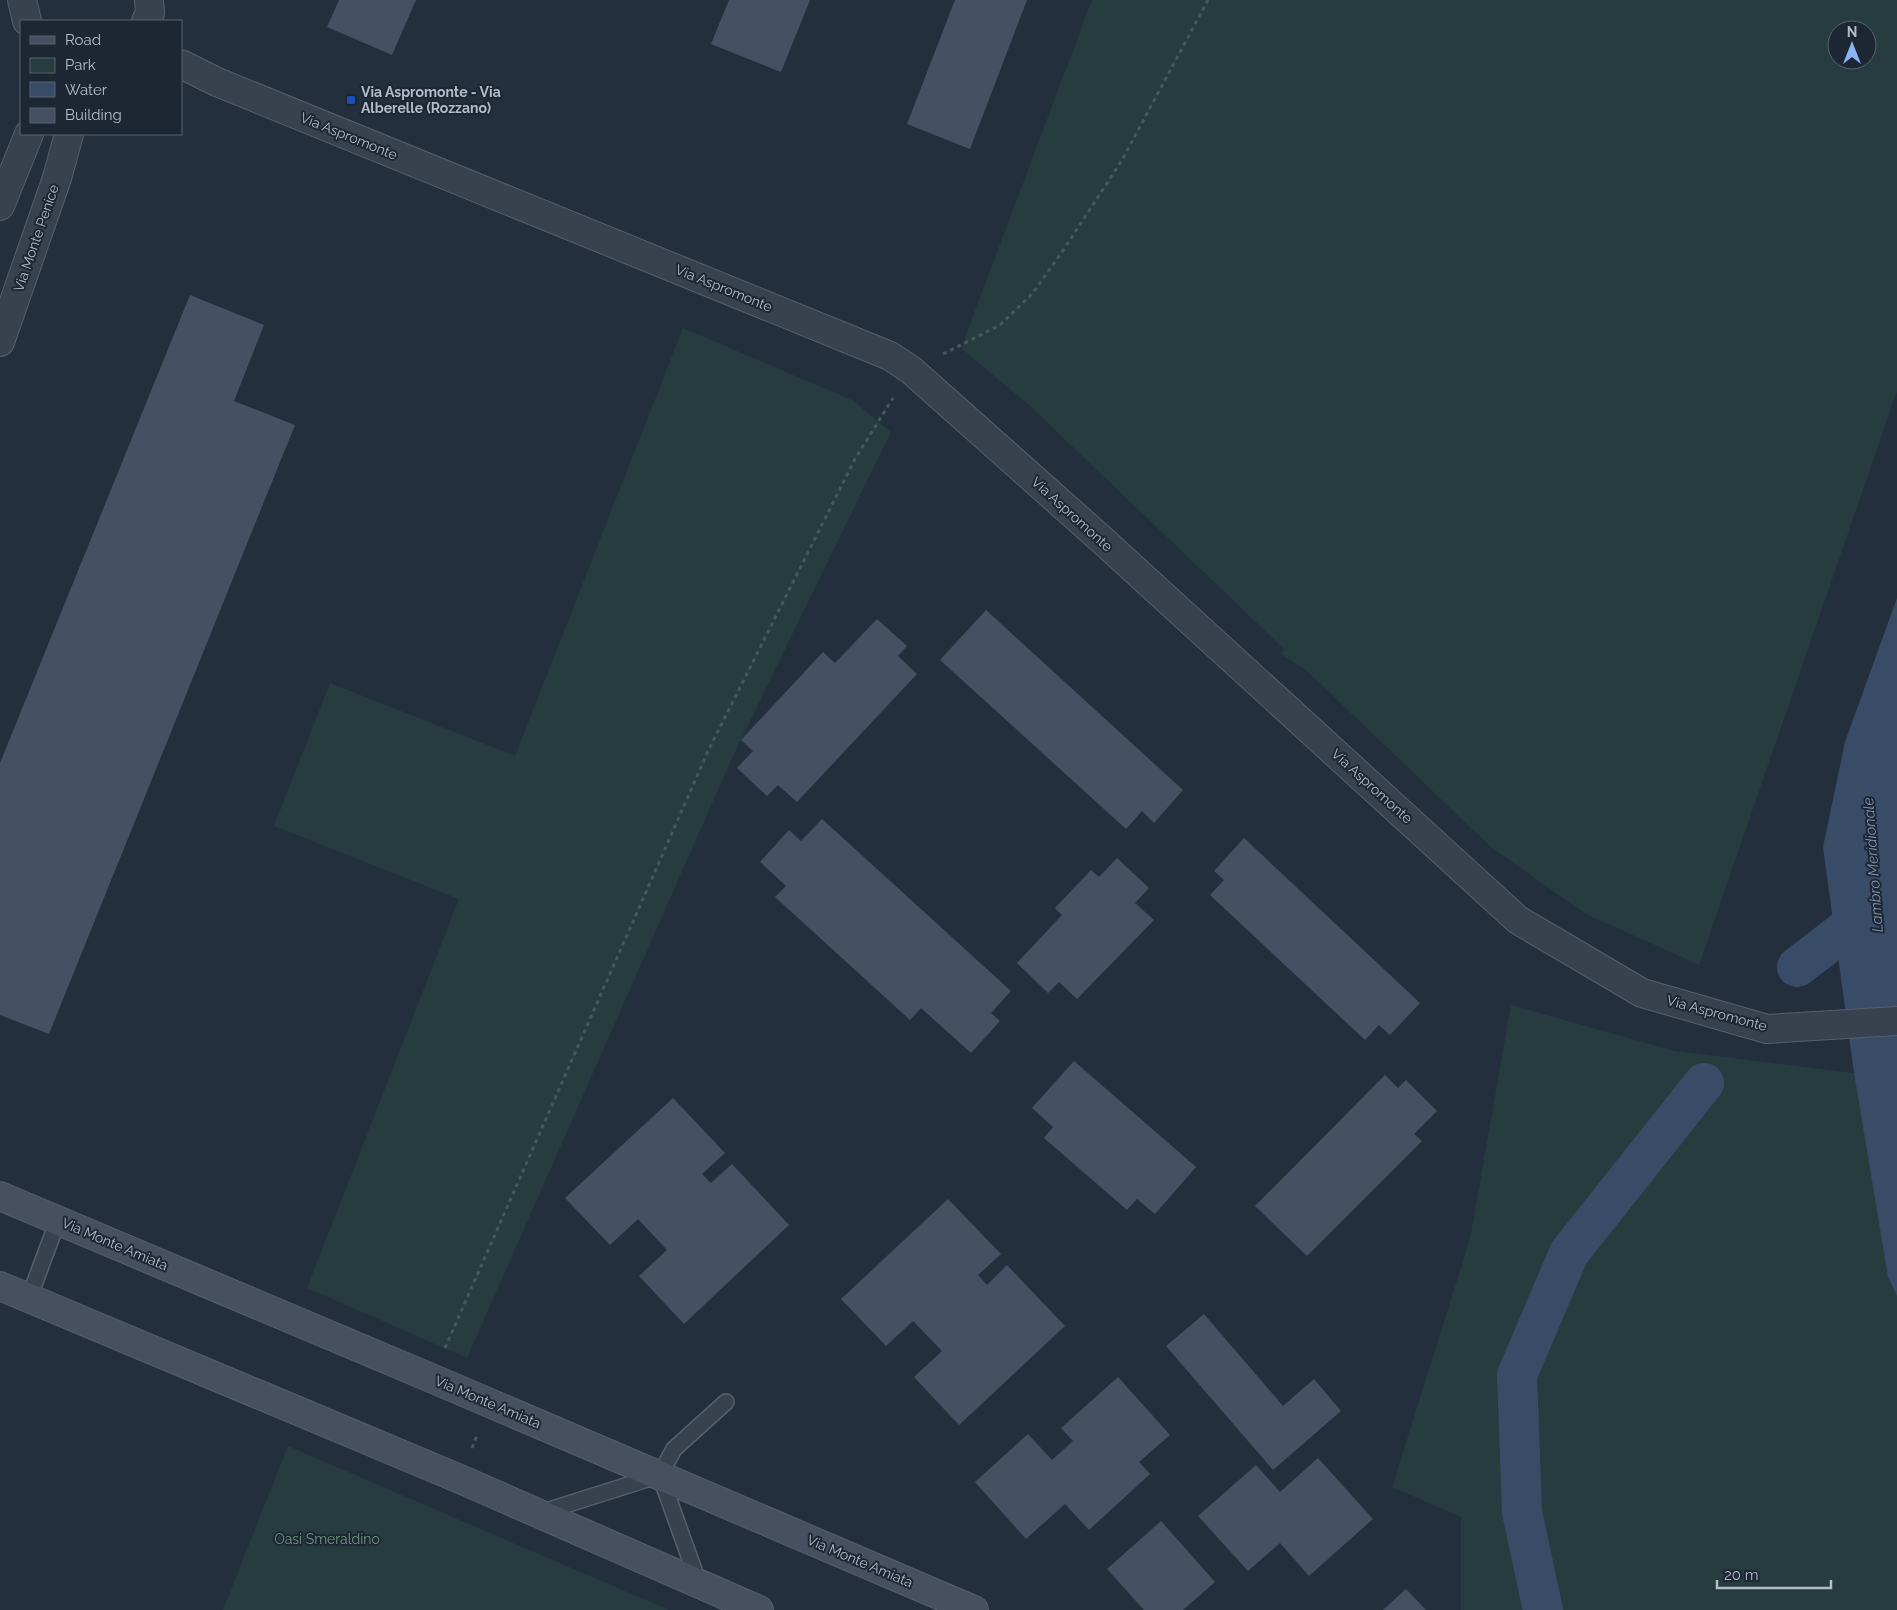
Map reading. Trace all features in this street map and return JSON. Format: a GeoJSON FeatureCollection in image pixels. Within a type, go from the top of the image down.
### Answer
{"type":"FeatureCollection","features":[{"type":"Feature","properties":{"kind":"main road","name":"Via Monte Amiata"},"geometry":{"type":"LineString","coordinates":[[0,1196],[974,1610]]}},
{"type":"Feature","properties":{"kind":"main road"},"geometry":{"type":"LineString","coordinates":[[0,1286],[460,1479],[760,1610]]}},
{"type":"Feature","properties":{"kind":"street"},"geometry":{"type":"LineString","coordinates":[[22,0],[27,20]]}},
{"type":"Feature","properties":{"kind":"street"},"geometry":{"type":"LineString","coordinates":[[147,20],[150,14],[149,0]]}},
{"type":"Feature","properties":{"kind":"street","name":"Via Aspromonte"},"geometry":{"type":"LineString","coordinates":[[182,64],[217,82],[890,356],[910,370],[1101,539],[1518,920],[1642,993],[1767,1029],[1897,1021]]}},
{"type":"Feature","properties":{"kind":"street"},"geometry":{"type":"LineString","coordinates":[[0,206],[29,135]]}},
{"type":"Feature","properties":{"kind":"street","name":"Via Monte Penice"},"geometry":{"type":"LineString","coordinates":[[0,342],[57,178],[69,135]]}},
{"type":"Feature","properties":{"kind":"lane"},"geometry":{"type":"LineString","coordinates":[[29,1298],[58,1220]]}},
{"type":"Feature","properties":{"kind":"lane"},"geometry":{"type":"LineString","coordinates":[[538,1514],[660,1476],[674,1449],[726,1402]]}},
{"type":"Feature","properties":{"kind":"lane"},"geometry":{"type":"LineString","coordinates":[[660,1476],[699,1584]]}},
{"type":"Feature","properties":{"kind":"path"},"geometry":{"type":"LineString","coordinates":[[431,1378],[709,749],[855,459],[910,370],[1000,325],[1032,294],[1122,160],[1208,0]]}},
{"type":"Feature","properties":{"kind":"path"},"geometry":{"type":"LineString","coordinates":[[460,1479],[490,1403]]}},
{"type":"Feature","properties":{"kind":"green space"},"geometry":{"type":"Polygon","coordinates":[[[1092,0],[1897,0],[1897,391],[1699,965],[1586,914],[1492,848],[1305,669],[1281,654],[1284,649],[1030,406],[961,348],[1092,0]]]}},
{"type":"Feature","properties":{"kind":"green space"},"geometry":{"type":"Polygon","coordinates":[[[683,328],[852,400],[891,432],[733,756],[467,1358],[307,1288],[459,899],[274,826],[330,683],[515,756],[683,328]]]}},
{"type":"Feature","properties":{"kind":"green space"},"geometry":{"type":"Polygon","coordinates":[[[1511,1005],[1675,1051],[1854,1073],[1888,1276],[1897,1296],[1897,1610],[1461,1610],[1461,1517],[1392,1487],[1470,1239],[1511,1005]]]}},
{"type":"Feature","properties":{"kind":"green space","name":"Oasi Smeraldino"},"geometry":{"type":"Polygon","coordinates":[[[288,1446],[669,1610],[223,1610],[288,1446]]]}},
{"type":"Feature","properties":{"kind":"water","name":"Lambro Meridionale"},"geometry":{"type":"Polygon","coordinates":[[[1897,598],[1897,1296],[1888,1277],[1854,1073],[1823,847],[1845,742],[1897,598]]]}},
{"type":"Feature","properties":{"kind":"building"},"geometry":{"type":"Polygon","coordinates":[[[339,0],[416,0],[392,55],[327,27],[339,0]]]}},
{"type":"Feature","properties":{"kind":"building"},"geometry":{"type":"Polygon","coordinates":[[[729,0],[810,0],[781,72],[711,44],[729,0]]]}},
{"type":"Feature","properties":{"kind":"building"},"geometry":{"type":"Polygon","coordinates":[[[955,0],[1027,0],[970,149],[907,124],[955,0]]]}},
{"type":"Feature","properties":{"kind":"building"},"geometry":{"type":"Polygon","coordinates":[[[190,295],[264,325],[234,401],[295,425],[49,1034],[0,1015],[0,763],[190,295]]]}},
{"type":"Feature","properties":{"kind":"building"},"geometry":{"type":"Polygon","coordinates":[[[986,610],[1183,790],[1154,823],[1142,811],[1126,829],[940,660],[986,610]]]}},
{"type":"Feature","properties":{"kind":"building"},"geometry":{"type":"Polygon","coordinates":[[[877,619],[907,646],[898,656],[917,674],[797,802],[778,785],[767,796],[737,768],[753,751],[741,740],[823,652],[835,663],[877,619]]]}},
{"type":"Feature","properties":{"kind":"building"},"geometry":{"type":"Polygon","coordinates":[[[822,819],[1011,991],[991,1013],[1000,1021],[971,1053],[921,1008],[910,1020],[775,897],[786,886],[760,862],[789,830],[801,841],[822,819]]]}},
{"type":"Feature","properties":{"kind":"building"},"geometry":{"type":"Polygon","coordinates":[[[1244,838],[1420,1003],[1390,1035],[1379,1025],[1365,1040],[1210,895],[1224,880],[1214,871],[1244,838]]]}},
{"type":"Feature","properties":{"kind":"building"},"geometry":{"type":"Polygon","coordinates":[[[1117,858],[1149,888],[1135,903],[1154,920],[1077,999],[1059,982],[1048,993],[1017,963],[1062,915],[1055,908],[1091,870],[1099,877],[1117,858]]]}},
{"type":"Feature","properties":{"kind":"building"},"geometry":{"type":"Polygon","coordinates":[[[1074,1061],[1196,1167],[1155,1214],[1137,1199],[1127,1210],[1044,1138],[1053,1127],[1032,1108],[1074,1061]]]}},
{"type":"Feature","properties":{"kind":"building"},"geometry":{"type":"Polygon","coordinates":[[[1385,1075],[1398,1088],[1406,1080],[1437,1111],[1414,1134],[1422,1141],[1307,1256],[1255,1206],[1385,1075]]]}},
{"type":"Feature","properties":{"kind":"building"},"geometry":{"type":"Polygon","coordinates":[[[673,1098],[725,1153],[702,1174],[711,1183],[732,1164],[789,1225],[684,1324],[639,1276],[667,1250],[638,1219],[610,1245],[565,1198],[673,1098]]]}},
{"type":"Feature","properties":{"kind":"building"},"geometry":{"type":"Polygon","coordinates":[[[948,1199],[1001,1254],[978,1275],[987,1285],[1007,1265],[1065,1326],[959,1425],[914,1377],[942,1351],[913,1321],[886,1346],[841,1299],[948,1199]]]}},
{"type":"Feature","properties":{"kind":"building"},"geometry":{"type":"Polygon","coordinates":[[[1204,1314],[1283,1406],[1314,1379],[1341,1411],[1273,1470],[1166,1346],[1204,1314]]]}},
{"type":"Feature","properties":{"kind":"building"},"geometry":{"type":"Polygon","coordinates":[[[1118,1377],[1170,1435],[1139,1462],[1150,1474],[1089,1530],[1065,1504],[1026,1539],[975,1482],[1028,1434],[1052,1460],[1073,1441],[1061,1428],[1118,1377]]]}},
{"type":"Feature","properties":{"kind":"building"},"geometry":{"type":"Polygon","coordinates":[[[1318,1458],[1373,1519],[1309,1576],[1280,1543],[1248,1571],[1198,1516],[1256,1465],[1280,1492],[1318,1458]]]}},
{"type":"Feature","properties":{"kind":"building"},"geometry":{"type":"Polygon","coordinates":[[[1161,1521],[1215,1582],[1183,1610],[1144,1610],[1107,1569],[1161,1521]]]}},
{"type":"Feature","properties":{"kind":"building"},"geometry":{"type":"Polygon","coordinates":[[[1406,1589],[1426,1610],[1383,1610],[1406,1589]]]}},
{"type":"Feature","properties":{"kind":"waterway","name":"Lambro Meridionale"},"geometry":{"type":"LineString","coordinates":[[1797,967],[1874,908]]}},
{"type":"Feature","properties":{"kind":"waterway"},"geometry":{"type":"LineString","coordinates":[[1543,1610],[1522,1512],[1517,1375],[1569,1253],[1704,1083]]}},
{"type":"Feature","properties":{"kind":"place","name":"Via Aspromonte - Via Alberelle (Rozzano)"},"geometry":{"type":"Point","coordinates":[351,100]}}]}
